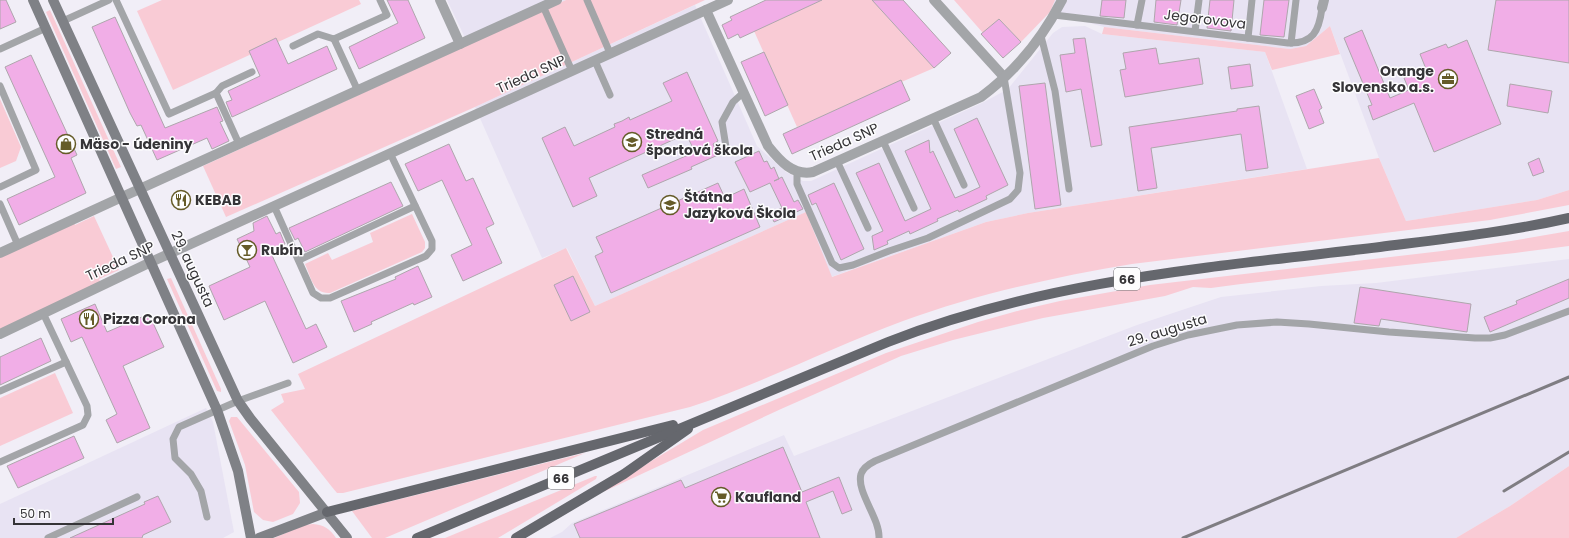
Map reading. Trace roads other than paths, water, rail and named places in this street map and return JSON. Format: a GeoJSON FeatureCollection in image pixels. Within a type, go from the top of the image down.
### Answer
{"type":"FeatureCollection","features":[{"type":"Feature","properties":{"kind":"main road","name":"66"},"geometry":{"type":"LineString","coordinates":[[417,538],[917,330],[962,316],[1028,298],[1168,272],[1473,235],[1569,218]]}},
{"type":"Feature","properties":{"kind":"main road"},"geometry":{"type":"LineString","coordinates":[[327,512],[704,418]]}},
{"type":"Feature","properties":{"kind":"main road"},"geometry":{"type":"LineString","coordinates":[[516,538],[624,474],[704,418]]}},
{"type":"Feature","properties":{"kind":"street"},"geometry":{"type":"LineString","coordinates":[[33,0],[217,410],[238,470],[251,538]]}},
{"type":"Feature","properties":{"kind":"street","name":"29. augusta"},"geometry":{"type":"LineString","coordinates":[[53,0],[238,401],[250,418],[347,537]]}},
{"type":"Feature","properties":{"kind":"street"},"geometry":{"type":"LineString","coordinates":[[440,0],[460,44]]}},
{"type":"Feature","properties":{"kind":"street"},"geometry":{"type":"LineString","coordinates":[[0,253],[557,0]]}},
{"type":"Feature","properties":{"kind":"street","name":"Trieda SNP"},"geometry":{"type":"LineString","coordinates":[[0,334],[170,253],[728,0]]}},
{"type":"Feature","properties":{"kind":"street"},"geometry":{"type":"LineString","coordinates":[[934,0],[1004,77]]}},
{"type":"Feature","properties":{"kind":"street","name":"Trieda SNP"},"geometry":{"type":"LineString","coordinates":[[706,10],[768,146],[783,162],[797,172],[805,174],[813,172],[981,97],[1004,77],[1041,36],[1062,0]]}},
{"type":"Feature","properties":{"kind":"street"},"geometry":{"type":"LineString","coordinates":[[259,538],[327,512]]}},
{"type":"Feature","properties":{"kind":"lane"},"geometry":{"type":"LineString","coordinates":[[63,21],[109,0]]}},
{"type":"Feature","properties":{"kind":"lane"},"geometry":{"type":"LineString","coordinates":[[116,0],[169,114],[216,93],[222,86],[252,72]]}},
{"type":"Feature","properties":{"kind":"lane"},"geometry":{"type":"LineString","coordinates":[[293,46],[318,34],[334,39],[387,15],[380,0]]}},
{"type":"Feature","properties":{"kind":"lane"},"geometry":{"type":"LineString","coordinates":[[586,0],[610,53]]}},
{"type":"Feature","properties":{"kind":"lane"},"geometry":{"type":"LineString","coordinates":[[1137,25],[1142,0]]}},
{"type":"Feature","properties":{"kind":"lane"},"geometry":{"type":"LineString","coordinates":[[1195,31],[1198,0]]}},
{"type":"Feature","properties":{"kind":"lane"},"geometry":{"type":"LineString","coordinates":[[1248,38],[1252,0]]}},
{"type":"Feature","properties":{"kind":"lane"},"geometry":{"type":"LineString","coordinates":[[1291,43],[1296,0]]}},
{"type":"Feature","properties":{"kind":"lane","name":"Jegorovova"},"geometry":{"type":"LineString","coordinates":[[1054,15],[1300,43],[1309,39],[1317,31],[1323,4]]}},
{"type":"Feature","properties":{"kind":"lane"},"geometry":{"type":"LineString","coordinates":[[543,6],[572,71]]}},
{"type":"Feature","properties":{"kind":"lane"},"geometry":{"type":"LineString","coordinates":[[0,49],[46,28]]}},
{"type":"Feature","properties":{"kind":"lane"},"geometry":{"type":"LineString","coordinates":[[1041,36],[1055,90],[1069,189]]}},
{"type":"Feature","properties":{"kind":"lane"},"geometry":{"type":"LineString","coordinates":[[334,39],[358,91]]}},
{"type":"Feature","properties":{"kind":"lane"},"geometry":{"type":"LineString","coordinates":[[595,61],[610,95]]}},
{"type":"Feature","properties":{"kind":"lane"},"geometry":{"type":"LineString","coordinates":[[797,172],[797,184],[832,263],[839,268],[853,265],[928,238],[1010,199],[1018,190],[1020,173],[1004,77]]}},
{"type":"Feature","properties":{"kind":"lane"},"geometry":{"type":"LineString","coordinates":[[0,86],[36,170],[0,187]]}},
{"type":"Feature","properties":{"kind":"lane"},"geometry":{"type":"LineString","coordinates":[[726,147],[722,122],[732,102],[744,92]]}},
{"type":"Feature","properties":{"kind":"lane"},"geometry":{"type":"LineString","coordinates":[[216,93],[239,144]]}},
{"type":"Feature","properties":{"kind":"lane"},"geometry":{"type":"LineString","coordinates":[[933,118],[964,185]]}},
{"type":"Feature","properties":{"kind":"lane"},"geometry":{"type":"LineString","coordinates":[[883,141],[914,208]]}},
{"type":"Feature","properties":{"kind":"lane"},"geometry":{"type":"LineString","coordinates":[[274,206],[313,292],[321,298],[330,298],[426,256],[432,248],[432,241],[390,154]]}},
{"type":"Feature","properties":{"kind":"lane"},"geometry":{"type":"LineString","coordinates":[[837,161],[868,228]]}},
{"type":"Feature","properties":{"kind":"lane"},"geometry":{"type":"LineString","coordinates":[[0,204],[18,245]]}},
{"type":"Feature","properties":{"kind":"lane"},"geometry":{"type":"LineString","coordinates":[[299,260],[415,206]]}},
{"type":"Feature","properties":{"kind":"lane","name":"29. augusta"},"geometry":{"type":"LineString","coordinates":[[879,538],[876,524],[863,492],[861,473],[866,466],[1153,346],[1188,335],[1237,325],[1277,322],[1397,333],[1490,338],[1505,335],[1569,311]]}},
{"type":"Feature","properties":{"kind":"lane"},"geometry":{"type":"LineString","coordinates":[[0,462],[83,425],[88,415],[87,406],[43,313]]}},
{"type":"Feature","properties":{"kind":"lane"},"geometry":{"type":"LineString","coordinates":[[0,391],[66,362]]}},
{"type":"Feature","properties":{"kind":"lane"},"geometry":{"type":"LineString","coordinates":[[207,517],[201,491],[191,474],[175,458],[174,439],[179,427],[238,401],[288,383]]}},
{"type":"Feature","properties":{"kind":"lane"},"geometry":{"type":"LineString","coordinates":[[48,538],[137,497]]}},
{"type":"Feature","properties":{"kind":"railway"},"geometry":{"type":"LineString","coordinates":[[1183,538],[1569,377]]}},
{"type":"Feature","properties":{"kind":"railway"},"geometry":{"type":"LineString","coordinates":[[1504,491],[1569,452]]}},
{"type":"Feature","properties":{"kind":"place","name":"Orange Slovensko a.s."},"geometry":{"type":"Point","coordinates":[1448,79]}},
{"type":"Feature","properties":{"kind":"place","name":"Stredná športová škola"},"geometry":{"type":"Point","coordinates":[632,142]}},
{"type":"Feature","properties":{"kind":"place","name":"Mäso - údeniny"},"geometry":{"type":"Point","coordinates":[66,144]}},
{"type":"Feature","properties":{"kind":"place","name":"KEBAB"},"geometry":{"type":"Point","coordinates":[181,200]}},
{"type":"Feature","properties":{"kind":"place","name":"Štátna Jazyková Škola"},"geometry":{"type":"Point","coordinates":[670,205]}},
{"type":"Feature","properties":{"kind":"place","name":"Rubín"},"geometry":{"type":"Point","coordinates":[247,250]}},
{"type":"Feature","properties":{"kind":"place","name":"Pizza Corona"},"geometry":{"type":"Point","coordinates":[89,319]}},
{"type":"Feature","properties":{"kind":"place","name":"Kaufland"},"geometry":{"type":"Point","coordinates":[721,497]}}]}
